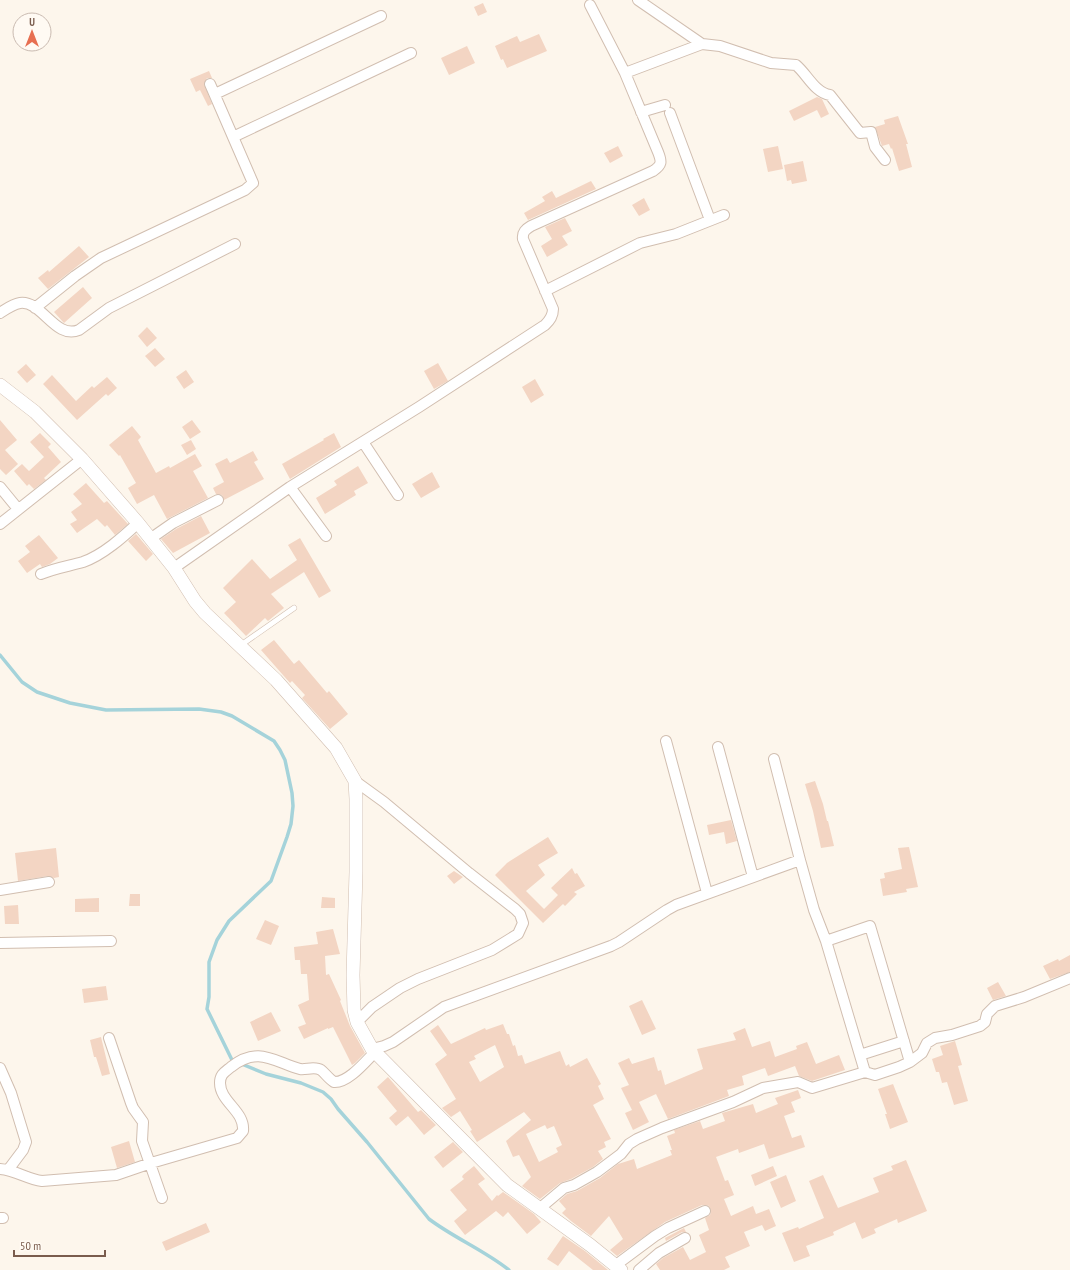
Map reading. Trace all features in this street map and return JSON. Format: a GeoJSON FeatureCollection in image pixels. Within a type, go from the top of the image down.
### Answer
{"type":"FeatureCollection","features":[{"type":"Feature","properties":{"kind":"street"},"geometry":{"type":"LineString","coordinates":[[638,0],[702,44]]}},
{"type":"Feature","properties":{"kind":"street"},"geometry":{"type":"LineString","coordinates":[[174,568],[290,487],[419,408],[545,325],[553,314],[553,309],[523,239],[522,235],[524,231],[531,226],[653,171],[659,167],[661,159],[625,72],[590,4]]}},
{"type":"Feature","properties":{"kind":"street"},"geometry":{"type":"LineString","coordinates":[[214,94],[381,16]]}},
{"type":"Feature","properties":{"kind":"street"},"geometry":{"type":"LineString","coordinates":[[625,72],[702,44],[720,46],[771,64],[796,65],[816,88],[830,95],[860,133],[871,132],[875,147],[885,160]]}},
{"type":"Feature","properties":{"kind":"street"},"geometry":{"type":"LineString","coordinates":[[233,137],[411,53]]}},
{"type":"Feature","properties":{"kind":"street"},"geometry":{"type":"LineString","coordinates":[[35,308],[75,276],[101,258],[245,190],[253,183],[210,84]]}},
{"type":"Feature","properties":{"kind":"street"},"geometry":{"type":"LineString","coordinates":[[641,112],[668,109],[710,220]]}},
{"type":"Feature","properties":{"kind":"street"},"geometry":{"type":"LineString","coordinates":[[545,291],[640,243],[676,234],[724,215]]}},
{"type":"Feature","properties":{"kind":"street"},"geometry":{"type":"LineString","coordinates":[[0,313],[15,304],[28,304],[64,331],[73,333],[109,308],[235,244]]}},
{"type":"Feature","properties":{"kind":"street"},"geometry":{"type":"LineString","coordinates":[[1,388],[35,412],[82,459],[138,523],[174,568],[195,601],[205,613],[276,680],[336,748],[354,781],[356,798],[356,872],[353,975],[354,1010],[357,1022],[374,1050],[507,1185],[590,1245],[618,1268],[662,1232],[705,1211]]}},
{"type":"Feature","properties":{"kind":"street"},"geometry":{"type":"LineString","coordinates":[[363,442],[398,495]]}},
{"type":"Feature","properties":{"kind":"street"},"geometry":{"type":"LineString","coordinates":[[0,524],[82,459]]}},
{"type":"Feature","properties":{"kind":"street"},"geometry":{"type":"LineString","coordinates":[[0,487],[18,509]]}},
{"type":"Feature","properties":{"kind":"street"},"geometry":{"type":"LineString","coordinates":[[290,487],[326,536]]}},
{"type":"Feature","properties":{"kind":"street"},"geometry":{"type":"LineString","coordinates":[[150,539],[173,523],[218,500]]}},
{"type":"Feature","properties":{"kind":"street"},"geometry":{"type":"LineString","coordinates":[[41,574],[53,569],[85,561],[123,538],[138,523]]}},
{"type":"Feature","properties":{"kind":"street"},"geometry":{"type":"LineString","coordinates":[[666,741],[707,893]]}},
{"type":"Feature","properties":{"kind":"street"},"geometry":{"type":"LineString","coordinates":[[718,747],[753,877]]}},
{"type":"Feature","properties":{"kind":"street"},"geometry":{"type":"LineString","coordinates":[[774,759],[814,910],[826,941],[865,1072]]}},
{"type":"Feature","properties":{"kind":"street"},"geometry":{"type":"LineString","coordinates":[[354,781],[384,802],[469,873],[515,909],[520,914],[523,923],[518,934],[492,950],[400,988],[372,1007],[357,1022]]}},
{"type":"Feature","properties":{"kind":"street"},"geometry":{"type":"LineString","coordinates":[[0,1068],[11,1093],[26,1142],[23,1150],[4,1169],[34,1180],[52,1181],[109,1177],[237,1138],[242,1133],[244,1128],[239,1114],[222,1092],[220,1085],[221,1074],[247,1058],[261,1056],[300,1069],[317,1068],[334,1082],[343,1081],[351,1075],[374,1050],[393,1042],[444,1007],[611,946],[620,942],[667,910],[707,893],[800,860]]}},
{"type":"Feature","properties":{"kind":"street"},"geometry":{"type":"LineString","coordinates":[[0,890],[50,882]]}},
{"type":"Feature","properties":{"kind":"street"},"geometry":{"type":"LineString","coordinates":[[826,941],[874,925],[910,1062]]}},
{"type":"Feature","properties":{"kind":"street"},"geometry":{"type":"LineString","coordinates":[[0,943],[111,941]]}},
{"type":"Feature","properties":{"kind":"street"},"geometry":{"type":"LineString","coordinates":[[539,1209],[564,1188],[597,1172],[621,1154],[636,1140],[662,1128],[733,1102],[763,1088],[798,1082],[812,1088],[865,1072],[875,1075],[899,1067],[910,1062],[922,1053],[927,1043],[935,1038],[952,1035],[980,1026],[985,1022],[987,1014],[994,1006],[1024,997],[1070,978]]}},
{"type":"Feature","properties":{"kind":"street"},"geometry":{"type":"LineString","coordinates":[[109,1038],[134,1108],[143,1122],[142,1142],[151,1163],[162,1198]]}},
{"type":"Feature","properties":{"kind":"street"},"geometry":{"type":"LineString","coordinates":[[860,1055],[904,1041]]}},
{"type":"Feature","properties":{"kind":"street"},"geometry":{"type":"LineString","coordinates":[[639,1270],[659,1253],[685,1238]]}},
{"type":"Feature","properties":{"kind":"lane"},"geometry":{"type":"LineString","coordinates":[[240,646],[294,608]]}},
{"type":"Feature","properties":{"kind":"building"},"geometry":{"type":"Polygon","coordinates":[[[483,3],[487,12],[478,16],[474,7],[483,3]]]}},
{"type":"Feature","properties":{"kind":"building"},"geometry":{"type":"Polygon","coordinates":[[[539,34],[547,51],[507,68],[503,59],[501,60],[495,46],[517,36],[520,42],[539,34]]]}},
{"type":"Feature","properties":{"kind":"building"},"geometry":{"type":"Polygon","coordinates":[[[467,46],[475,63],[449,75],[441,58],[467,46]]]}},
{"type":"Feature","properties":{"kind":"building"},"geometry":{"type":"Polygon","coordinates":[[[209,71],[212,78],[207,78],[204,84],[212,104],[208,106],[200,90],[196,92],[190,79],[209,71]]]}},
{"type":"Feature","properties":{"kind":"building"},"geometry":{"type":"Polygon","coordinates":[[[817,97],[822,99],[829,114],[821,118],[817,110],[794,121],[789,111],[817,97]]]}},
{"type":"Feature","properties":{"kind":"building"},"geometry":{"type":"Polygon","coordinates":[[[898,116],[908,144],[906,144],[912,167],[899,171],[892,148],[891,149],[889,144],[882,146],[875,127],[885,124],[884,120],[898,116]]]}},
{"type":"Feature","properties":{"kind":"building"},"geometry":{"type":"Polygon","coordinates":[[[618,146],[623,156],[610,163],[604,153],[618,146]]]}},
{"type":"Feature","properties":{"kind":"building"},"geometry":{"type":"Polygon","coordinates":[[[778,146],[783,169],[768,172],[763,149],[778,146]]]}},
{"type":"Feature","properties":{"kind":"building"},"geometry":{"type":"Polygon","coordinates":[[[803,161],[807,181],[792,184],[791,180],[787,181],[784,165],[803,161]]]}},
{"type":"Feature","properties":{"kind":"building"},"geometry":{"type":"Polygon","coordinates":[[[591,181],[596,189],[528,220],[524,213],[545,201],[542,197],[552,191],[556,198],[591,181]]]}},
{"type":"Feature","properties":{"kind":"building"},"geometry":{"type":"Polygon","coordinates":[[[644,198],[650,210],[639,216],[632,205],[644,198]]]}},
{"type":"Feature","properties":{"kind":"building"},"geometry":{"type":"Polygon","coordinates":[[[565,218],[572,231],[562,236],[568,245],[547,257],[541,246],[552,239],[545,227],[565,218]]]}},
{"type":"Feature","properties":{"kind":"building"},"geometry":{"type":"Polygon","coordinates":[[[79,246],[89,257],[48,289],[38,278],[48,270],[49,272],[79,246]]]}},
{"type":"Feature","properties":{"kind":"building"},"geometry":{"type":"Polygon","coordinates":[[[83,287],[92,298],[64,323],[54,312],[83,287]]]}},
{"type":"Feature","properties":{"kind":"building"},"geometry":{"type":"Polygon","coordinates":[[[147,327],[157,338],[147,347],[138,336],[147,327]]]}},
{"type":"Feature","properties":{"kind":"building"},"geometry":{"type":"Polygon","coordinates":[[[155,348],[165,359],[155,367],[145,356],[155,348]]]}},
{"type":"Feature","properties":{"kind":"building"},"geometry":{"type":"Polygon","coordinates":[[[438,363],[448,381],[434,389],[424,371],[438,363]]]}},
{"type":"Feature","properties":{"kind":"building"},"geometry":{"type":"Polygon","coordinates":[[[26,364],[36,375],[27,383],[17,372],[26,364]]]}},
{"type":"Feature","properties":{"kind":"building"},"geometry":{"type":"Polygon","coordinates":[[[186,370],[194,382],[184,389],[176,377],[186,370]]]}},
{"type":"Feature","properties":{"kind":"building"},"geometry":{"type":"Polygon","coordinates":[[[52,375],[76,401],[92,386],[94,388],[107,377],[117,388],[108,396],[106,394],[77,420],[43,384],[52,375]]]}},
{"type":"Feature","properties":{"kind":"building"},"geometry":{"type":"Polygon","coordinates":[[[535,379],[544,395],[531,403],[522,387],[535,379]]]}},
{"type":"Feature","properties":{"kind":"building"},"geometry":{"type":"Polygon","coordinates":[[[0,420],[17,440],[5,450],[18,464],[6,475],[0,469],[0,420]]]}},
{"type":"Feature","properties":{"kind":"building"},"geometry":{"type":"Polygon","coordinates":[[[192,420],[201,432],[190,439],[182,427],[192,420]]]}},
{"type":"Feature","properties":{"kind":"building"},"geometry":{"type":"Polygon","coordinates":[[[132,426],[141,437],[138,440],[156,473],[169,466],[170,468],[195,454],[202,466],[193,471],[208,498],[167,519],[154,495],[137,504],[128,488],[136,483],[120,455],[119,456],[109,445],[132,426]]]}},
{"type":"Feature","properties":{"kind":"building"},"geometry":{"type":"Polygon","coordinates":[[[40,433],[51,444],[48,447],[61,462],[44,478],[46,480],[34,489],[29,484],[27,486],[14,471],[22,464],[29,471],[44,457],[30,442],[40,433]]]}},
{"type":"Feature","properties":{"kind":"building"},"geometry":{"type":"Polygon","coordinates":[[[334,433],[341,447],[290,479],[282,464],[334,433]]]}},
{"type":"Feature","properties":{"kind":"building"},"geometry":{"type":"Polygon","coordinates":[[[191,440],[196,449],[187,455],[181,445],[191,440]]]}},
{"type":"Feature","properties":{"kind":"building"},"geometry":{"type":"Polygon","coordinates":[[[253,451],[258,460],[254,462],[264,479],[224,500],[222,495],[216,494],[213,488],[224,482],[215,464],[227,458],[230,463],[253,451]]]}},
{"type":"Feature","properties":{"kind":"building"},"geometry":{"type":"Polygon","coordinates":[[[358,466],[368,483],[354,491],[356,495],[325,514],[316,498],[337,485],[334,481],[358,466]]]}},
{"type":"Feature","properties":{"kind":"building"},"geometry":{"type":"Polygon","coordinates":[[[432,472],[440,487],[421,498],[412,484],[432,472]]]}},
{"type":"Feature","properties":{"kind":"building"},"geometry":{"type":"Polygon","coordinates":[[[86,483],[104,503],[107,501],[128,524],[115,535],[107,525],[105,527],[97,519],[77,533],[70,524],[77,520],[71,512],[82,504],[73,494],[86,483]]]}},
{"type":"Feature","properties":{"kind":"building"},"geometry":{"type":"Polygon","coordinates":[[[201,516],[210,533],[173,553],[161,539],[201,516]]]}},
{"type":"Feature","properties":{"kind":"building"},"geometry":{"type":"Polygon","coordinates":[[[136,534],[153,554],[146,561],[128,541],[136,534]]]}},
{"type":"Feature","properties":{"kind":"building"},"geometry":{"type":"Polygon","coordinates":[[[39,535],[58,558],[50,564],[42,567],[40,564],[27,573],[18,561],[30,552],[25,546],[39,535]]]}},
{"type":"Feature","properties":{"kind":"building"},"geometry":{"type":"Polygon","coordinates":[[[300,538],[331,591],[319,598],[304,572],[271,594],[284,608],[268,621],[265,618],[246,636],[224,613],[236,602],[223,588],[252,559],[270,579],[297,560],[288,545],[300,538]]]}},
{"type":"Feature","properties":{"kind":"building"},"geometry":{"type":"Polygon","coordinates":[[[274,640],[294,664],[299,660],[327,693],[329,691],[348,714],[330,729],[302,698],[305,695],[292,681],[290,683],[261,650],[274,640]]]}},
{"type":"Feature","properties":{"kind":"building"},"geometry":{"type":"Polygon","coordinates":[[[815,781],[828,821],[834,846],[821,848],[813,811],[805,784],[815,781]]]}},
{"type":"Feature","properties":{"kind":"building"},"geometry":{"type":"Polygon","coordinates":[[[731,820],[737,841],[726,844],[724,832],[709,835],[707,825],[731,820]]]}},
{"type":"Feature","properties":{"kind":"building"},"geometry":{"type":"Polygon","coordinates":[[[548,837],[558,853],[538,865],[545,875],[526,891],[544,909],[558,895],[551,888],[572,868],[585,886],[574,892],[577,894],[565,906],[563,904],[543,923],[495,875],[507,863],[548,837]]]}},
{"type":"Feature","properties":{"kind":"building"},"geometry":{"type":"Polygon","coordinates":[[[909,847],[918,887],[906,889],[907,892],[883,896],[880,879],[885,878],[884,873],[902,869],[898,848],[909,847]]]}},
{"type":"Feature","properties":{"kind":"building"},"geometry":{"type":"Polygon","coordinates":[[[56,848],[59,877],[54,878],[48,876],[18,881],[15,853],[56,848]]]}},
{"type":"Feature","properties":{"kind":"building"},"geometry":{"type":"Polygon","coordinates":[[[454,871],[463,877],[454,884],[447,876],[454,871]]]}},
{"type":"Feature","properties":{"kind":"building"},"geometry":{"type":"Polygon","coordinates":[[[130,894],[140,894],[140,906],[129,906],[130,894]]]}},
{"type":"Feature","properties":{"kind":"building"},"geometry":{"type":"Polygon","coordinates":[[[322,897],[335,898],[335,908],[321,908],[322,897]]]}},
{"type":"Feature","properties":{"kind":"building"},"geometry":{"type":"Polygon","coordinates":[[[99,898],[99,912],[75,912],[75,899],[99,898]]]}},
{"type":"Feature","properties":{"kind":"building"},"geometry":{"type":"Polygon","coordinates":[[[18,905],[19,924],[5,924],[4,906],[18,905]]]}},
{"type":"Feature","properties":{"kind":"building"},"geometry":{"type":"Polygon","coordinates":[[[265,920],[279,926],[271,945],[256,939],[265,920]]]}},
{"type":"Feature","properties":{"kind":"building"},"geometry":{"type":"Polygon","coordinates":[[[333,929],[340,954],[325,956],[326,975],[329,974],[341,1000],[340,1001],[350,1026],[365,1053],[352,1065],[333,1027],[304,1039],[298,1027],[306,1024],[298,1005],[309,1000],[307,974],[301,974],[300,960],[295,960],[294,947],[318,944],[316,932],[333,929]]]}},
{"type":"Feature","properties":{"kind":"building"},"geometry":{"type":"Polygon","coordinates":[[[1070,955],[1070,972],[1050,979],[1043,966],[1058,959],[1059,961],[1070,955]]]}},
{"type":"Feature","properties":{"kind":"building"},"geometry":{"type":"Polygon","coordinates":[[[998,982],[1006,996],[993,1000],[987,988],[998,982]]]}},
{"type":"Feature","properties":{"kind":"building"},"geometry":{"type":"Polygon","coordinates":[[[106,986],[108,1000],[84,1003],[82,989],[106,986]]]}},
{"type":"Feature","properties":{"kind":"building"},"geometry":{"type":"Polygon","coordinates":[[[642,1000],[656,1029],[642,1035],[629,1006],[642,1000]]]}},
{"type":"Feature","properties":{"kind":"building"},"geometry":{"type":"Polygon","coordinates":[[[271,1012],[281,1031],[258,1041],[250,1022],[271,1012]]]}},
{"type":"Feature","properties":{"kind":"building"},"geometry":{"type":"Polygon","coordinates":[[[503,1024],[507,1034],[509,1034],[513,1046],[515,1045],[518,1056],[522,1055],[525,1064],[560,1051],[566,1066],[569,1064],[570,1067],[587,1058],[601,1084],[598,1086],[604,1099],[593,1105],[611,1139],[604,1142],[606,1147],[598,1151],[603,1159],[593,1167],[560,1183],[540,1199],[522,1186],[531,1177],[519,1155],[513,1157],[506,1141],[531,1120],[524,1112],[477,1142],[470,1131],[472,1130],[460,1111],[451,1117],[442,1108],[456,1099],[435,1064],[447,1055],[430,1031],[438,1025],[451,1044],[485,1028],[486,1030],[503,1024]],[[495,1045],[474,1056],[476,1059],[469,1062],[480,1082],[504,1067],[495,1045]],[[545,1125],[526,1134],[539,1162],[558,1152],[556,1148],[562,1145],[554,1126],[547,1129],[545,1125]]]}},
{"type":"Feature","properties":{"kind":"building"},"geometry":{"type":"Polygon","coordinates":[[[745,1028],[752,1047],[770,1041],[775,1057],[797,1049],[796,1046],[807,1042],[816,1064],[839,1055],[845,1070],[812,1081],[799,1076],[795,1066],[768,1076],[765,1068],[742,1076],[744,1085],[727,1090],[729,1096],[668,1119],[656,1094],[639,1102],[649,1122],[633,1130],[625,1113],[632,1110],[621,1088],[629,1085],[618,1063],[629,1058],[632,1064],[654,1057],[658,1071],[661,1070],[665,1085],[703,1069],[697,1049],[736,1040],[733,1033],[745,1028]]]}},
{"type":"Feature","properties":{"kind":"building"},"geometry":{"type":"Polygon","coordinates":[[[101,1037],[110,1074],[102,1076],[96,1057],[94,1057],[90,1040],[101,1037]]]}},
{"type":"Feature","properties":{"kind":"building"},"geometry":{"type":"Polygon","coordinates":[[[955,1041],[962,1065],[958,1066],[968,1101],[954,1105],[947,1082],[942,1083],[939,1072],[936,1072],[932,1059],[943,1055],[940,1046],[955,1041]]]}},
{"type":"Feature","properties":{"kind":"building"},"geometry":{"type":"Polygon","coordinates":[[[388,1077],[418,1112],[421,1110],[436,1125],[424,1135],[408,1116],[396,1126],[389,1118],[397,1111],[377,1087],[388,1077]]]}},
{"type":"Feature","properties":{"kind":"building"},"geometry":{"type":"Polygon","coordinates":[[[893,1084],[908,1122],[890,1129],[885,1114],[887,1114],[878,1089],[893,1084]]]}},
{"type":"Feature","properties":{"kind":"building"},"geometry":{"type":"Polygon","coordinates":[[[798,1090],[801,1098],[791,1102],[795,1112],[784,1116],[792,1138],[801,1135],[805,1147],[769,1159],[764,1144],[739,1153],[738,1149],[716,1157],[725,1181],[728,1180],[734,1195],[724,1199],[731,1216],[753,1206],[756,1214],[769,1209],[776,1226],[765,1231],[762,1225],[744,1232],[750,1246],[725,1257],[730,1267],[724,1270],[660,1270],[656,1264],[663,1258],[683,1247],[690,1260],[706,1252],[699,1235],[709,1230],[705,1218],[710,1215],[711,1211],[709,1206],[706,1205],[702,1205],[665,1222],[617,1256],[610,1250],[623,1239],[609,1216],[591,1236],[562,1213],[566,1209],[559,1201],[567,1194],[577,1191],[600,1178],[618,1164],[634,1159],[637,1169],[672,1155],[670,1150],[672,1150],[667,1136],[675,1133],[674,1130],[700,1121],[703,1129],[725,1121],[722,1113],[753,1104],[756,1113],[778,1104],[775,1098],[798,1090]]]}},
{"type":"Feature","properties":{"kind":"building"},"geometry":{"type":"Polygon","coordinates":[[[129,1141],[135,1162],[117,1168],[111,1147],[129,1141]]]}},
{"type":"Feature","properties":{"kind":"building"},"geometry":{"type":"Polygon","coordinates":[[[453,1142],[463,1152],[443,1168],[434,1157],[453,1142]]]}},
{"type":"Feature","properties":{"kind":"building"},"geometry":{"type":"Polygon","coordinates":[[[906,1160],[927,1211],[898,1223],[897,1219],[874,1229],[876,1233],[862,1239],[855,1222],[833,1232],[834,1235],[806,1246],[810,1256],[794,1262],[782,1233],[798,1227],[799,1229],[824,1218],[809,1181],[823,1175],[838,1208],[879,1192],[873,1178],[893,1170],[891,1166],[906,1160]]]}},
{"type":"Feature","properties":{"kind":"building"},"geometry":{"type":"Polygon","coordinates":[[[474,1166],[485,1179],[478,1184],[492,1201],[497,1195],[498,1196],[503,1192],[534,1214],[541,1222],[527,1234],[508,1212],[503,1217],[496,1211],[465,1235],[454,1221],[467,1210],[450,1190],[464,1179],[462,1177],[463,1175],[474,1166]]]}},
{"type":"Feature","properties":{"kind":"building"},"geometry":{"type":"Polygon","coordinates":[[[773,1166],[777,1176],[755,1186],[751,1175],[773,1166]]]}},
{"type":"Feature","properties":{"kind":"building"},"geometry":{"type":"Polygon","coordinates":[[[786,1175],[796,1201],[781,1208],[770,1182],[786,1175]]]}},
{"type":"Feature","properties":{"kind":"building"},"geometry":{"type":"Polygon","coordinates":[[[206,1223],[210,1232],[166,1251],[162,1242],[206,1223]]]}},
{"type":"Feature","properties":{"kind":"building"},"geometry":{"type":"Polygon","coordinates":[[[684,1228],[686,1232],[682,1232],[666,1241],[665,1238],[684,1228]]]}},
{"type":"Feature","properties":{"kind":"building"},"geometry":{"type":"Polygon","coordinates":[[[563,1236],[585,1251],[608,1270],[593,1270],[569,1251],[558,1266],[547,1259],[563,1236]]]}},
{"type":"Feature","properties":{"kind":"waterway"},"geometry":{"type":"LineString","coordinates":[[0,655],[22,682],[37,692],[70,703],[106,710],[199,709],[221,712],[232,716],[274,741],[285,760],[292,793],[293,806],[291,824],[271,881],[229,921],[217,940],[209,962],[209,997],[207,1009],[232,1060],[266,1074],[301,1083],[323,1092],[331,1099],[367,1142],[429,1219],[509,1270]]}}]}
